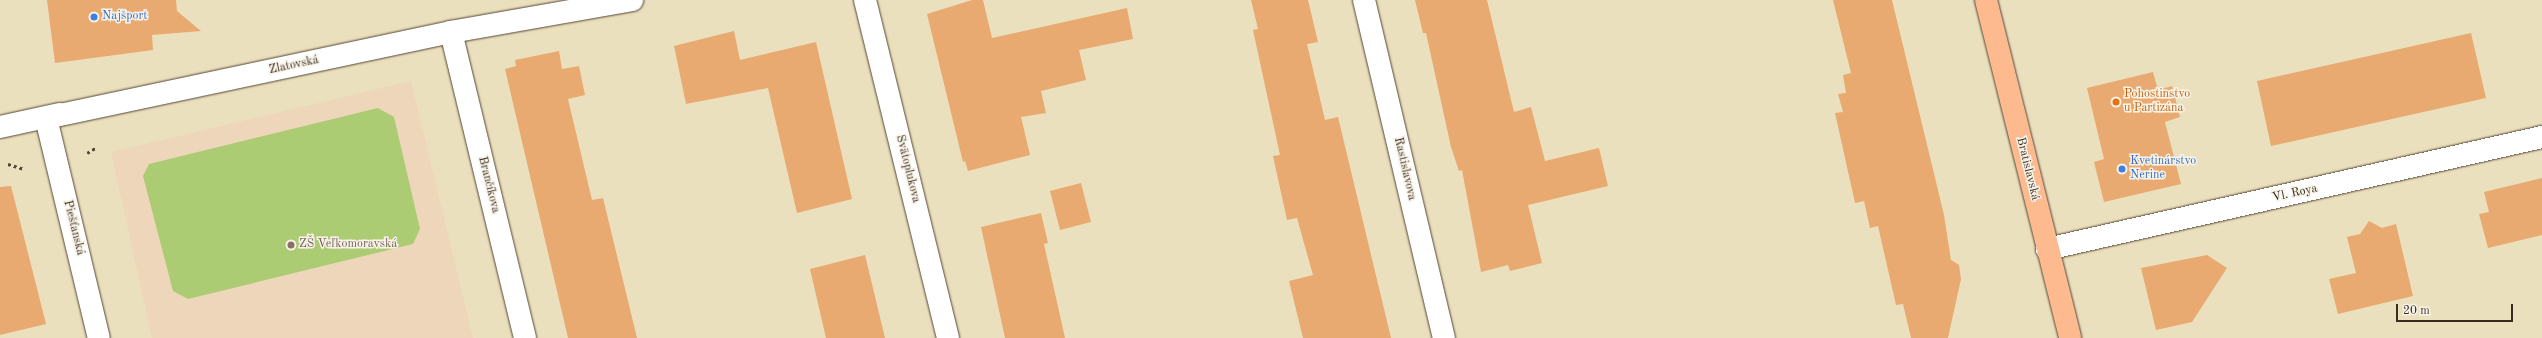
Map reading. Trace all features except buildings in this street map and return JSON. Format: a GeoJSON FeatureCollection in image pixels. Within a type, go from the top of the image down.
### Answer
{"type":"FeatureCollection","features":[{"type":"Feature","properties":{"kind":"main road","name":"Bratislavská"},"geometry":{"type":"LineString","coordinates":[[1986,0],[2070,338]]}},
{"type":"Feature","properties":{"kind":"street","name":"Zlatovská"},"geometry":{"type":"LineString","coordinates":[[46,118],[451,32],[632,0]]}},
{"type":"Feature","properties":{"kind":"street","name":"Svätoplukova"},"geometry":{"type":"LineString","coordinates":[[865,0],[948,338]]}},
{"type":"Feature","properties":{"kind":"street","name":"Rastislavova"},"geometry":{"type":"LineString","coordinates":[[1364,0],[1444,338]]}},
{"type":"Feature","properties":{"kind":"street","name":"Brančíkova"},"geometry":{"type":"LineString","coordinates":[[451,32],[525,338]]}},
{"type":"Feature","properties":{"kind":"street"},"geometry":{"type":"LineString","coordinates":[[0,127],[67,113],[46,118]]}},
{"type":"Feature","properties":{"kind":"street","name":"Piešťanská"},"geometry":{"type":"LineString","coordinates":[[46,118],[99,338]]}},
{"type":"Feature","properties":{"kind":"street","name":"Vl. Roya"},"geometry":{"type":"LineString","coordinates":[[2047,249],[2542,137]]}},
{"type":"Feature","properties":{"kind":"shaded area","name":"ZŠ Veľkomoravská"},"geometry":{"type":"Polygon","coordinates":[[[411,81],[473,338],[152,338],[111,152],[411,81]]]}},
{"type":"Feature","properties":{"kind":"green space"},"geometry":{"type":"Polygon","coordinates":[[[378,108],[394,117],[420,229],[413,244],[188,299],[173,291],[143,176],[149,164],[378,108]]]}},
{"type":"Feature","properties":{"kind":"place","name":"Najšport"},"geometry":{"type":"Point","coordinates":[94,17]}},
{"type":"Feature","properties":{"kind":"place","name":"Pohostinstvo u Partizána"},"geometry":{"type":"Point","coordinates":[2116,102]}},
{"type":"Feature","properties":{"kind":"place","name":"Kvetinárstvo Nerine"},"geometry":{"type":"Point","coordinates":[2122,169]}},
{"type":"Feature","properties":{"kind":"place","name":"ZŠ Veľkomoravská"},"geometry":{"type":"Point","coordinates":[291,245]}}]}
